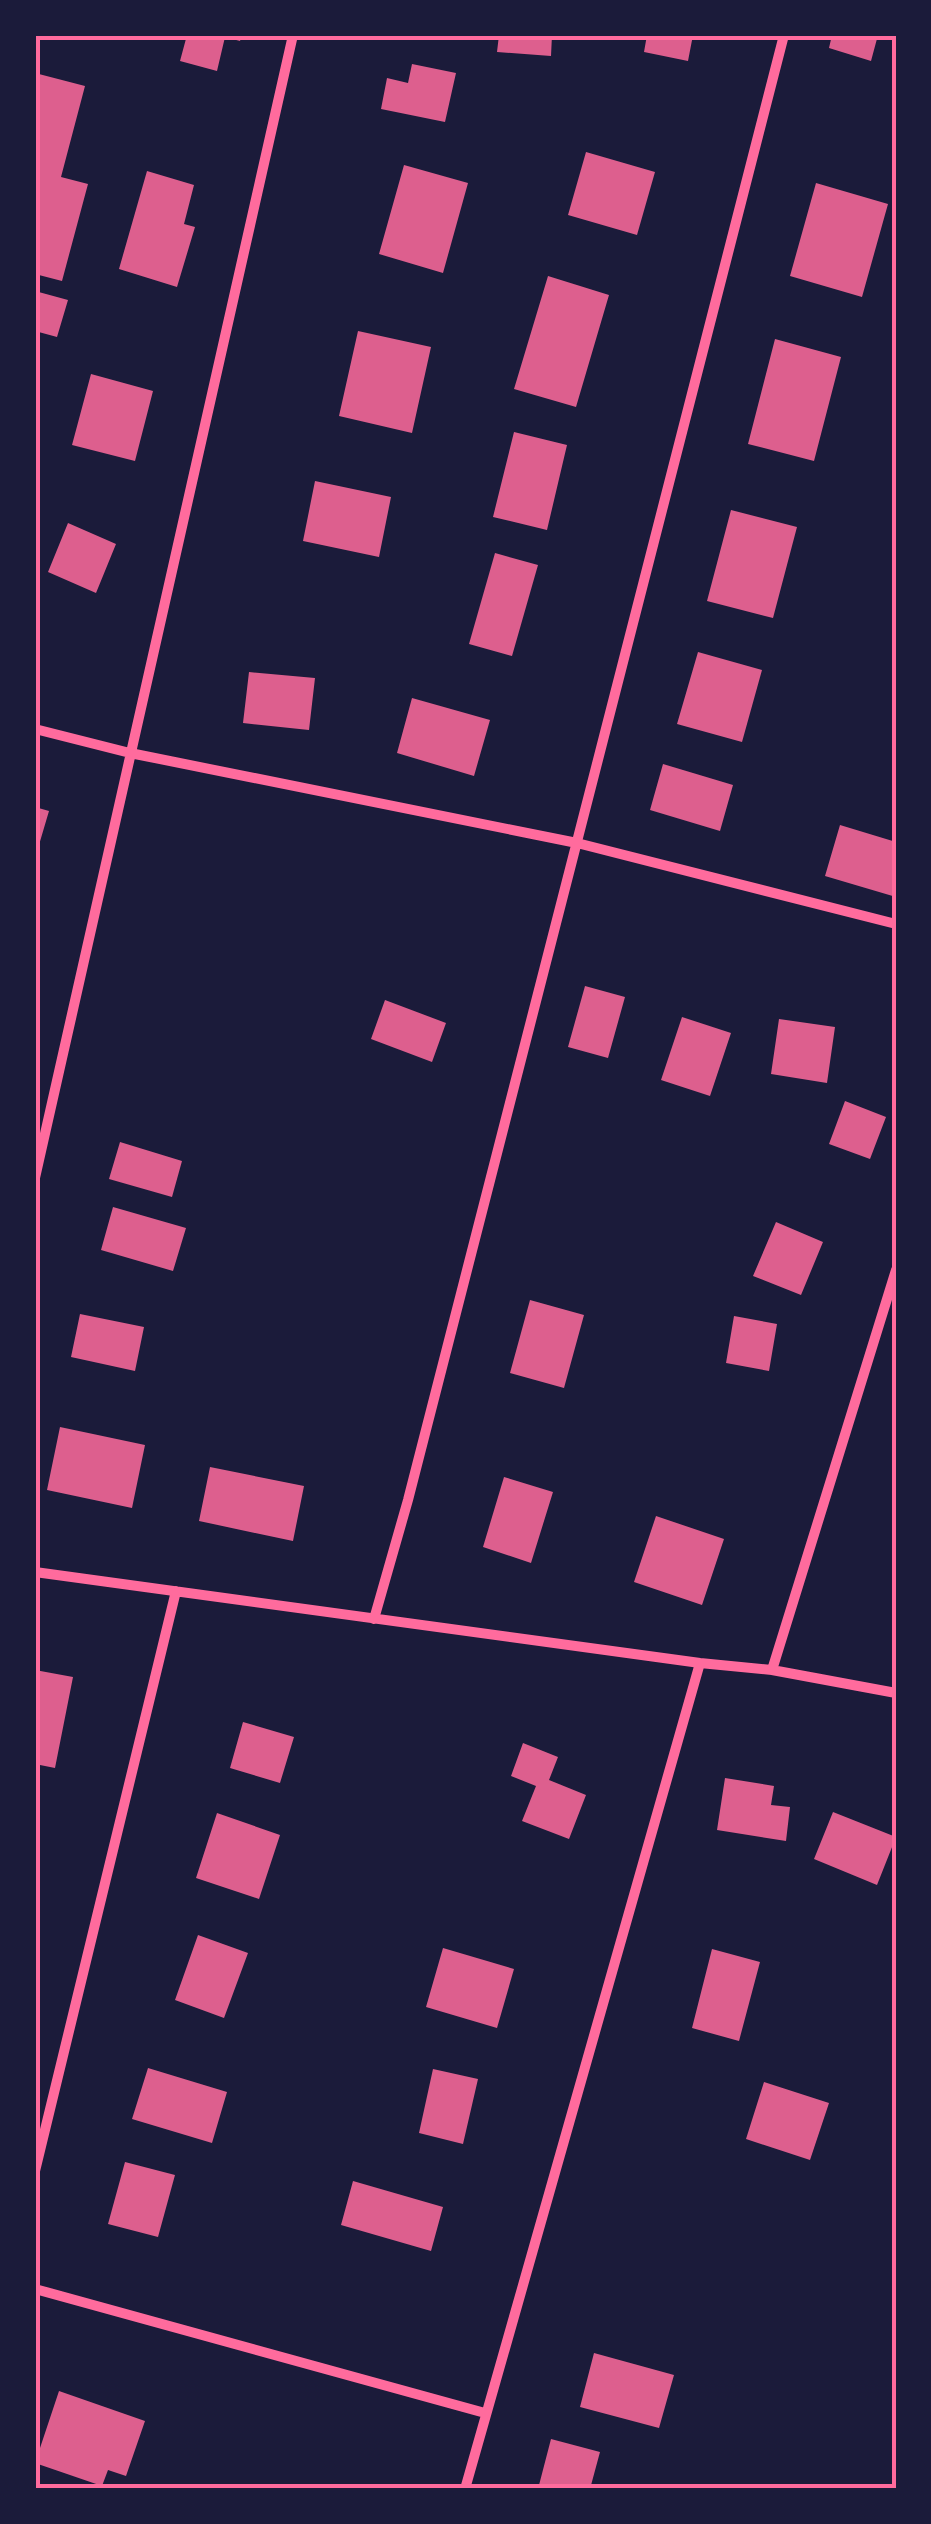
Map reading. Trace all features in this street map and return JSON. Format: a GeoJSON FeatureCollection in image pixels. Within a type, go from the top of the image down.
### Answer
{"type":"FeatureCollection","features":[{"type":"Feature","properties":{"kind":"street"},"geometry":{"type":"LineString","coordinates":[[35,1178],[293,35]]}},
{"type":"Feature","properties":{"kind":"street"},"geometry":{"type":"LineString","coordinates":[[374,1618],[408,1500],[784,35]]}},
{"type":"Feature","properties":{"kind":"street"},"geometry":{"type":"LineString","coordinates":[[35,730],[130,753],[577,843],[896,924]]}},
{"type":"Feature","properties":{"kind":"street"},"geometry":{"type":"LineString","coordinates":[[772,1670],[896,1270]]}},
{"type":"Feature","properties":{"kind":"street"},"geometry":{"type":"LineString","coordinates":[[35,1572],[772,1670],[896,1693]]}},
{"type":"Feature","properties":{"kind":"street"},"geometry":{"type":"LineString","coordinates":[[35,2171],[176,1591]]}},
{"type":"Feature","properties":{"kind":"street"},"geometry":{"type":"LineString","coordinates":[[465,2489],[700,1663]]}},
{"type":"Feature","properties":{"kind":"street"},"geometry":{"type":"LineString","coordinates":[[35,2289],[485,2414]]}},
{"type":"Feature","properties":{"kind":"building"},"geometry":{"type":"Polygon","coordinates":[[[187,35],[242,35],[240,41],[225,37],[217,71],[180,61],[187,35]]]}},
{"type":"Feature","properties":{"kind":"building"},"geometry":{"type":"Polygon","coordinates":[[[499,35],[552,35],[551,56],[497,52],[499,35]]]}},
{"type":"Feature","properties":{"kind":"building"},"geometry":{"type":"Polygon","coordinates":[[[647,35],[693,35],[688,61],[644,52],[647,35]]]}},
{"type":"Feature","properties":{"kind":"building"},"geometry":{"type":"Polygon","coordinates":[[[832,35],[878,35],[871,61],[829,48],[832,35]]]}},
{"type":"Feature","properties":{"kind":"building"},"geometry":{"type":"Polygon","coordinates":[[[412,64],[456,73],[445,122],[381,109],[387,78],[408,83],[412,64]]]}},
{"type":"Feature","properties":{"kind":"building"},"geometry":{"type":"Polygon","coordinates":[[[35,73],[85,86],[61,177],[88,184],[62,281],[35,274],[35,73]]]}},
{"type":"Feature","properties":{"kind":"building"},"geometry":{"type":"Polygon","coordinates":[[[586,152],[655,172],[637,235],[568,215],[586,152]]]}},
{"type":"Feature","properties":{"kind":"building"},"geometry":{"type":"Polygon","coordinates":[[[404,165],[468,183],[443,273],[379,254],[404,165]]]}},
{"type":"Feature","properties":{"kind":"building"},"geometry":{"type":"Polygon","coordinates":[[[147,171],[194,185],[184,224],[195,227],[177,287],[119,269],[147,171]]]}},
{"type":"Feature","properties":{"kind":"building"},"geometry":{"type":"Polygon","coordinates":[[[816,183],[888,204],[862,297],[790,276],[816,183]]]}},
{"type":"Feature","properties":{"kind":"building"},"geometry":{"type":"Polygon","coordinates":[[[548,276],[609,295],[576,407],[514,389],[548,276]]]}},
{"type":"Feature","properties":{"kind":"building"},"geometry":{"type":"Polygon","coordinates":[[[35,291],[68,300],[57,337],[35,331],[35,291]]]}},
{"type":"Feature","properties":{"kind":"building"},"geometry":{"type":"Polygon","coordinates":[[[358,331],[431,347],[412,433],[339,416],[358,331]]]}},
{"type":"Feature","properties":{"kind":"building"},"geometry":{"type":"Polygon","coordinates":[[[775,339],[841,357],[814,461],[748,444],[775,339]]]}},
{"type":"Feature","properties":{"kind":"building"},"geometry":{"type":"Polygon","coordinates":[[[91,374],[153,391],[135,461],[72,445],[91,374]]]}},
{"type":"Feature","properties":{"kind":"building"},"geometry":{"type":"Polygon","coordinates":[[[514,432],[567,445],[547,530],[493,517],[514,432]]]}},
{"type":"Feature","properties":{"kind":"building"},"geometry":{"type":"Polygon","coordinates":[[[315,481],[391,497],[379,557],[303,541],[315,481]]]}},
{"type":"Feature","properties":{"kind":"building"},"geometry":{"type":"Polygon","coordinates":[[[731,510],[797,527],[773,618],[707,601],[731,510]]]}},
{"type":"Feature","properties":{"kind":"building"},"geometry":{"type":"Polygon","coordinates":[[[68,523],[116,544],[96,593],[48,572],[68,523]]]}},
{"type":"Feature","properties":{"kind":"building"},"geometry":{"type":"Polygon","coordinates":[[[495,553],[538,565],[512,656],[469,644],[495,553]]]}},
{"type":"Feature","properties":{"kind":"building"},"geometry":{"type":"Polygon","coordinates":[[[698,652],[762,670],[742,742],[677,724],[698,652]]]}},
{"type":"Feature","properties":{"kind":"building"},"geometry":{"type":"Polygon","coordinates":[[[249,672],[315,678],[309,730],[243,723],[249,672]]]}},
{"type":"Feature","properties":{"kind":"building"},"geometry":{"type":"Polygon","coordinates":[[[412,698],[490,720],[474,776],[397,753],[412,698]]]}},
{"type":"Feature","properties":{"kind":"building"},"geometry":{"type":"Polygon","coordinates":[[[663,764],[733,785],[720,831],[650,810],[663,764]]]}},
{"type":"Feature","properties":{"kind":"building"},"geometry":{"type":"Polygon","coordinates":[[[35,807],[49,811],[36,855],[35,855],[35,807]]]}},
{"type":"Feature","properties":{"kind":"building"},"geometry":{"type":"Polygon","coordinates":[[[840,825],[896,842],[896,897],[825,876],[840,825]]]}},
{"type":"Feature","properties":{"kind":"building"},"geometry":{"type":"Polygon","coordinates":[[[585,986],[625,997],[608,1058],[568,1047],[585,986]]]}},
{"type":"Feature","properties":{"kind":"building"},"geometry":{"type":"Polygon","coordinates":[[[385,1000],[446,1023],[432,1062],[371,1039],[385,1000]]]}},
{"type":"Feature","properties":{"kind":"building"},"geometry":{"type":"Polygon","coordinates":[[[682,1017],[731,1033],[710,1096],[661,1080],[682,1017]]]}},
{"type":"Feature","properties":{"kind":"building"},"geometry":{"type":"Polygon","coordinates":[[[779,1019],[835,1027],[827,1083],[771,1074],[779,1019]]]}},
{"type":"Feature","properties":{"kind":"building"},"geometry":{"type":"Polygon","coordinates":[[[845,1101],[886,1117],[870,1159],[829,1144],[845,1101]]]}},
{"type":"Feature","properties":{"kind":"building"},"geometry":{"type":"Polygon","coordinates":[[[120,1142],[182,1161],[172,1197],[109,1179],[120,1142]]]}},
{"type":"Feature","properties":{"kind":"building"},"geometry":{"type":"Polygon","coordinates":[[[113,1207],[186,1228],[173,1271],[101,1250],[113,1207]]]}},
{"type":"Feature","properties":{"kind":"building"},"geometry":{"type":"Polygon","coordinates":[[[776,1222],[823,1242],[801,1295],[753,1276],[776,1222]]]}},
{"type":"Feature","properties":{"kind":"building"},"geometry":{"type":"Polygon","coordinates":[[[530,1300],[584,1315],[564,1388],[510,1373],[530,1300]]]}},
{"type":"Feature","properties":{"kind":"building"},"geometry":{"type":"Polygon","coordinates":[[[80,1314],[144,1327],[135,1371],[71,1357],[80,1314]]]}},
{"type":"Feature","properties":{"kind":"building"},"geometry":{"type":"Polygon","coordinates":[[[734,1316],[777,1324],[769,1371],[726,1363],[734,1316]]]}},
{"type":"Feature","properties":{"kind":"building"},"geometry":{"type":"Polygon","coordinates":[[[60,1427],[145,1445],[132,1508],[47,1490],[60,1427]]]}},
{"type":"Feature","properties":{"kind":"building"},"geometry":{"type":"Polygon","coordinates":[[[210,1467],[304,1486],[293,1541],[199,1521],[210,1467]]]}},
{"type":"Feature","properties":{"kind":"building"},"geometry":{"type":"Polygon","coordinates":[[[504,1477],[553,1492],[531,1563],[483,1547],[504,1477]]]}},
{"type":"Feature","properties":{"kind":"building"},"geometry":{"type":"Polygon","coordinates":[[[656,1516],[724,1539],[702,1605],[634,1582],[656,1516]]]}},
{"type":"Feature","properties":{"kind":"building"},"geometry":{"type":"Polygon","coordinates":[[[35,1670],[73,1677],[55,1768],[35,1764],[35,1670]]]}},
{"type":"Feature","properties":{"kind":"building"},"geometry":{"type":"Polygon","coordinates":[[[243,1722],[294,1737],[280,1783],[230,1768],[243,1722]]]}},
{"type":"Feature","properties":{"kind":"building"},"geometry":{"type":"Polygon","coordinates":[[[523,1743],[558,1757],[549,1780],[586,1795],[569,1839],[522,1821],[536,1786],[511,1776],[523,1743]]]}},
{"type":"Feature","properties":{"kind":"building"},"geometry":{"type":"Polygon","coordinates":[[[725,1778],[774,1786],[771,1805],[790,1807],[786,1841],[717,1830],[725,1778]]]}},
{"type":"Feature","properties":{"kind":"building"},"geometry":{"type":"Polygon","coordinates":[[[833,1812],[896,1837],[877,1885],[814,1859],[833,1812]]]}},
{"type":"Feature","properties":{"kind":"building"},"geometry":{"type":"Polygon","coordinates":[[[217,1813],[280,1835],[259,1899],[196,1878],[217,1813]]]}},
{"type":"Feature","properties":{"kind":"building"},"geometry":{"type":"Polygon","coordinates":[[[198,1935],[248,1953],[224,2018],[175,2000],[198,1935]]]}},
{"type":"Feature","properties":{"kind":"building"},"geometry":{"type":"Polygon","coordinates":[[[443,1948],[514,1969],[497,2028],[426,2007],[443,1948]]]}},
{"type":"Feature","properties":{"kind":"building"},"geometry":{"type":"Polygon","coordinates":[[[712,1949],[760,1962],[739,2041],[692,2028],[712,1949]]]}},
{"type":"Feature","properties":{"kind":"building"},"geometry":{"type":"Polygon","coordinates":[[[148,2068],[227,2092],[212,2143],[132,2119],[148,2068]]]}},
{"type":"Feature","properties":{"kind":"building"},"geometry":{"type":"Polygon","coordinates":[[[433,2069],[478,2079],[463,2144],[419,2133],[433,2069]]]}},
{"type":"Feature","properties":{"kind":"building"},"geometry":{"type":"Polygon","coordinates":[[[764,2082],[829,2103],[810,2160],[746,2139],[764,2082]]]}},
{"type":"Feature","properties":{"kind":"building"},"geometry":{"type":"Polygon","coordinates":[[[125,2162],[175,2175],[158,2237],[108,2224],[125,2162]]]}},
{"type":"Feature","properties":{"kind":"building"},"geometry":{"type":"Polygon","coordinates":[[[353,2181],[443,2207],[431,2251],[341,2225],[353,2181]]]}},
{"type":"Feature","properties":{"kind":"building"},"geometry":{"type":"Polygon","coordinates":[[[594,2353],[674,2375],[659,2428],[580,2407],[594,2353]]]}},
{"type":"Feature","properties":{"kind":"building"},"geometry":{"type":"Polygon","coordinates":[[[59,2391],[145,2421],[126,2476],[108,2470],[102,2486],[35,2463],[59,2391]]]}},
{"type":"Feature","properties":{"kind":"building"},"geometry":{"type":"Polygon","coordinates":[[[551,2439],[600,2452],[590,2489],[538,2489],[551,2439]]]}}]}
